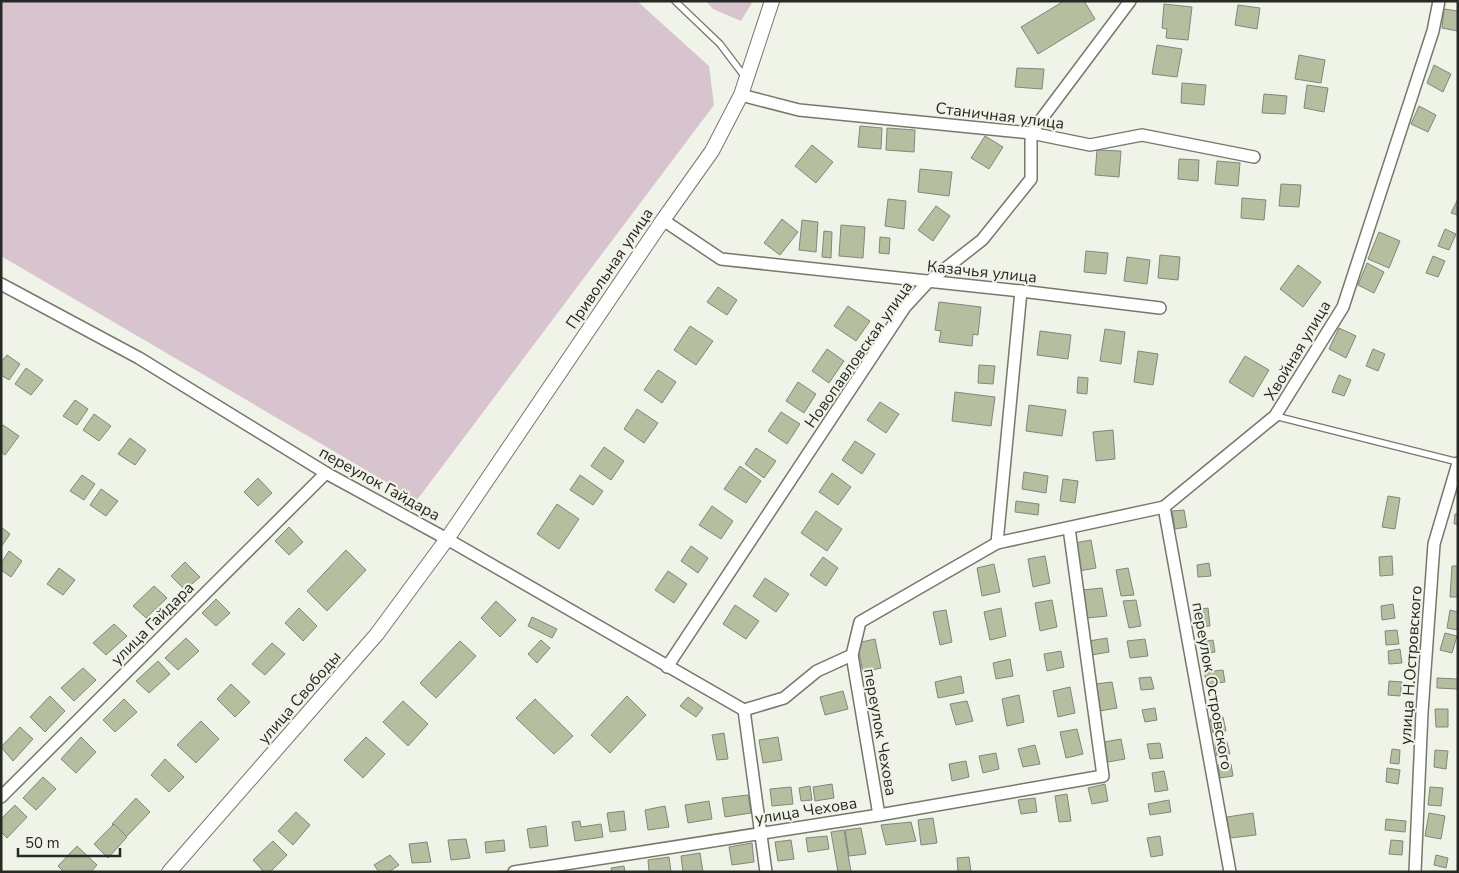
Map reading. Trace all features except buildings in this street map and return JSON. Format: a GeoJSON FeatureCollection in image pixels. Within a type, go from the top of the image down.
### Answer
{"type":"FeatureCollection","features":[{"type":"Feature","properties":{"kind":"street","name":"Привольная улица"},"geometry":{"type":"LineString","coordinates":[[446,539],[662,220],[712,151],[740,95],[772,1]]}},
{"type":"Feature","properties":{"kind":"street"},"geometry":{"type":"LineString","coordinates":[[1031,133],[1130,1]]}},
{"type":"Feature","properties":{"kind":"street","name":"Хвойная улица"},"geometry":{"type":"LineString","coordinates":[[852,655],[860,622],[998,543],[1164,507],[1275,416],[1343,307],[1433,31],[1439,1]]}},
{"type":"Feature","properties":{"kind":"street","name":"Станичная улица"},"geometry":{"type":"LineString","coordinates":[[740,95],[799,110],[1031,133],[1090,144],[1142,135],[1254,157]]}},
{"type":"Feature","properties":{"kind":"street","name":"Новопавловская улица"},"geometry":{"type":"LineString","coordinates":[[667,667],[905,307],[928,282],[982,240],[1031,179],[1031,133]]}},
{"type":"Feature","properties":{"kind":"street","name":"Казачья улица"},"geometry":{"type":"LineString","coordinates":[[662,220],[721,259],[1160,308]]}},
{"type":"Feature","properties":{"kind":"street","name":"переулок Гайдара"},"geometry":{"type":"LineString","coordinates":[[1,284],[139,358],[326,473],[446,539],[744,710]]}},
{"type":"Feature","properties":{"kind":"street"},"geometry":{"type":"LineString","coordinates":[[998,543],[1021,291]]}},
{"type":"Feature","properties":{"kind":"street","name":"улица Н.Островского"},"geometry":{"type":"LineString","coordinates":[[1415,872],[1422,712],[1434,544],[1458,462]]}},
{"type":"Feature","properties":{"kind":"street","name":"улица Гайдара"},"geometry":{"type":"LineString","coordinates":[[1,796],[326,473]]}},
{"type":"Feature","properties":{"kind":"street","name":"переулок Островского"},"geometry":{"type":"LineString","coordinates":[[1164,507],[1230,872]]}},
{"type":"Feature","properties":{"kind":"street","name":"улица Чехова"},"geometry":{"type":"LineString","coordinates":[[514,872],[879,815],[1103,776],[1069,528]]}},
{"type":"Feature","properties":{"kind":"street","name":"улица Свободы"},"geometry":{"type":"LineString","coordinates":[[169,872],[377,634],[446,539]]}},
{"type":"Feature","properties":{"kind":"street"},"geometry":{"type":"LineString","coordinates":[[766,872],[744,710],[784,698],[817,671],[852,655]]}},
{"type":"Feature","properties":{"kind":"street","name":"переулок Чехова"},"geometry":{"type":"LineString","coordinates":[[852,655],[879,815]]}},
{"type":"Feature","properties":{"kind":"lane"},"geometry":{"type":"LineString","coordinates":[[675,1],[720,44],[746,79]]}},
{"type":"Feature","properties":{"kind":"lane"},"geometry":{"type":"LineString","coordinates":[[1275,416],[1458,462]]}},
{"type":"Feature","properties":{"kind":"shaded area"},"geometry":{"type":"Polygon","coordinates":[[[1,1],[637,1],[709,66],[714,105],[417,500],[1,256],[1,1]]]}},
{"type":"Feature","properties":{"kind":"shaded area"},"geometry":{"type":"Polygon","coordinates":[[[706,1],[753,1],[741,21],[713,9],[706,1]]]}}]}
